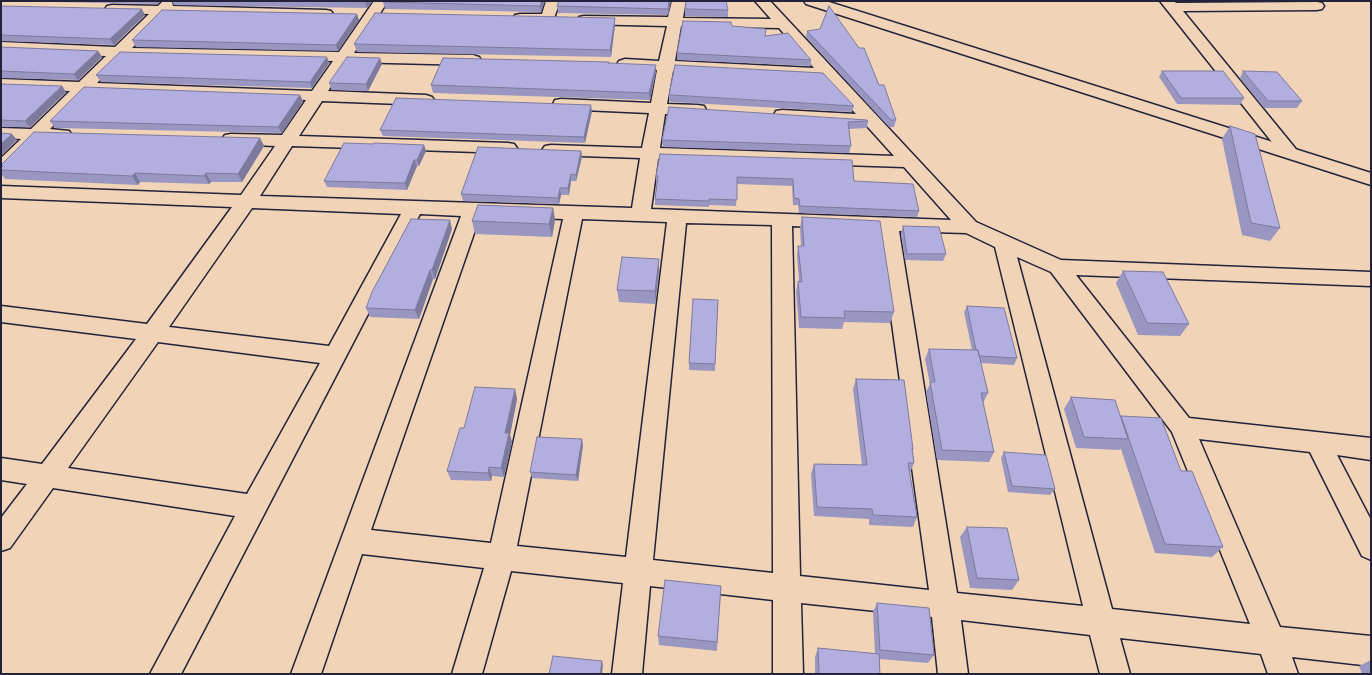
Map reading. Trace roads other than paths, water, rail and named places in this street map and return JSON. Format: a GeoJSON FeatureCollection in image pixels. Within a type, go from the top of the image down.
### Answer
{"type":"FeatureCollection","features":[{"type":"Feature","properties":{"kind":"street"},"geometry":{"type":"LineString","coordinates":[[548,18],[554,1]]}},
{"type":"Feature","properties":{"kind":"street"},"geometry":{"type":"LineString","coordinates":[[640,215],[658,108],[679,1]]}},
{"type":"Feature","properties":{"kind":"street"},"geometry":{"type":"LineString","coordinates":[[762,1],[969,227],[1004,244],[1058,267],[1371,279]]}},
{"type":"Feature","properties":{"kind":"street"},"geometry":{"type":"LineString","coordinates":[[811,1],[1371,179]]}},
{"type":"Feature","properties":{"kind":"street"},"geometry":{"type":"LineString","coordinates":[[1169,4],[1289,152]]}},
{"type":"Feature","properties":{"kind":"street"},"geometry":{"type":"LineString","coordinates":[[1169,4],[1317,6]]}},
{"type":"Feature","properties":{"kind":"street"},"geometry":{"type":"LineString","coordinates":[[100,9],[166,5],[340,14]]}},
{"type":"Feature","properties":{"kind":"street"},"geometry":{"type":"LineString","coordinates":[[1,168],[166,5]]}},
{"type":"Feature","properties":{"kind":"street"},"geometry":{"type":"LineString","coordinates":[[1,539],[153,333],[246,202],[374,11]]}},
{"type":"Feature","properties":{"kind":"street"},"geometry":{"type":"LineString","coordinates":[[509,18],[783,24]]}},
{"type":"Feature","properties":{"kind":"street"},"geometry":{"type":"LineString","coordinates":[[1,47],[119,52],[486,60]]}},
{"type":"Feature","properties":{"kind":"street"},"geometry":{"type":"LineString","coordinates":[[612,64],[666,65],[828,73]]}},
{"type":"Feature","properties":{"kind":"street"},"geometry":{"type":"LineString","coordinates":[[1,84],[444,100]]}},
{"type":"Feature","properties":{"kind":"street"},"geometry":{"type":"LineString","coordinates":[[547,104],[713,111]]}},
{"type":"Feature","properties":{"kind":"street"},"geometry":{"type":"LineString","coordinates":[[768,114],[871,120]]}},
{"type":"Feature","properties":{"kind":"street"},"geometry":{"type":"LineString","coordinates":[[1,133],[82,136]]}},
{"type":"Feature","properties":{"kind":"street"},"geometry":{"type":"LineString","coordinates":[[217,139],[288,140],[909,162]]}},
{"type":"Feature","properties":{"kind":"street"},"geometry":{"type":"LineString","coordinates":[[1,192],[414,208],[782,219],[969,227]]}},
{"type":"Feature","properties":{"kind":"street"},"geometry":{"type":"LineString","coordinates":[[165,674],[414,208]]}},
{"type":"Feature","properties":{"kind":"street"},"geometry":{"type":"LineString","coordinates":[[306,674],[473,209]]}},
{"type":"Feature","properties":{"kind":"street"},"geometry":{"type":"LineString","coordinates":[[467,674],[501,557],[574,212]]}},
{"type":"Feature","properties":{"kind":"street"},"geometry":{"type":"LineString","coordinates":[[627,674],[677,216]]}},
{"type":"Feature","properties":{"kind":"street"},"geometry":{"type":"LineString","coordinates":[[782,219],[788,674]]}},
{"type":"Feature","properties":{"kind":"street"},"geometry":{"type":"LineString","coordinates":[[888,223],[953,674]]}},
{"type":"Feature","properties":{"kind":"street"},"geometry":{"type":"LineString","coordinates":[[1004,244],[1103,622],[1115,674]]}},
{"type":"Feature","properties":{"kind":"street"},"geometry":{"type":"LineString","coordinates":[[1058,267],[1182,427],[1271,640],[1283,674]]}},
{"type":"Feature","properties":{"kind":"street"},"geometry":{"type":"LineString","coordinates":[[1,314],[335,356]]}},
{"type":"Feature","properties":{"kind":"street"},"geometry":{"type":"LineString","coordinates":[[1182,427],[1371,449]]}},
{"type":"Feature","properties":{"kind":"street"},"geometry":{"type":"LineString","coordinates":[[1318,443],[1371,546]]}},
{"type":"Feature","properties":{"kind":"street"},"geometry":{"type":"LineString","coordinates":[[1,469],[254,507]]}},
{"type":"Feature","properties":{"kind":"street"},"geometry":{"type":"LineString","coordinates":[[353,541],[1371,651]]}}]}
